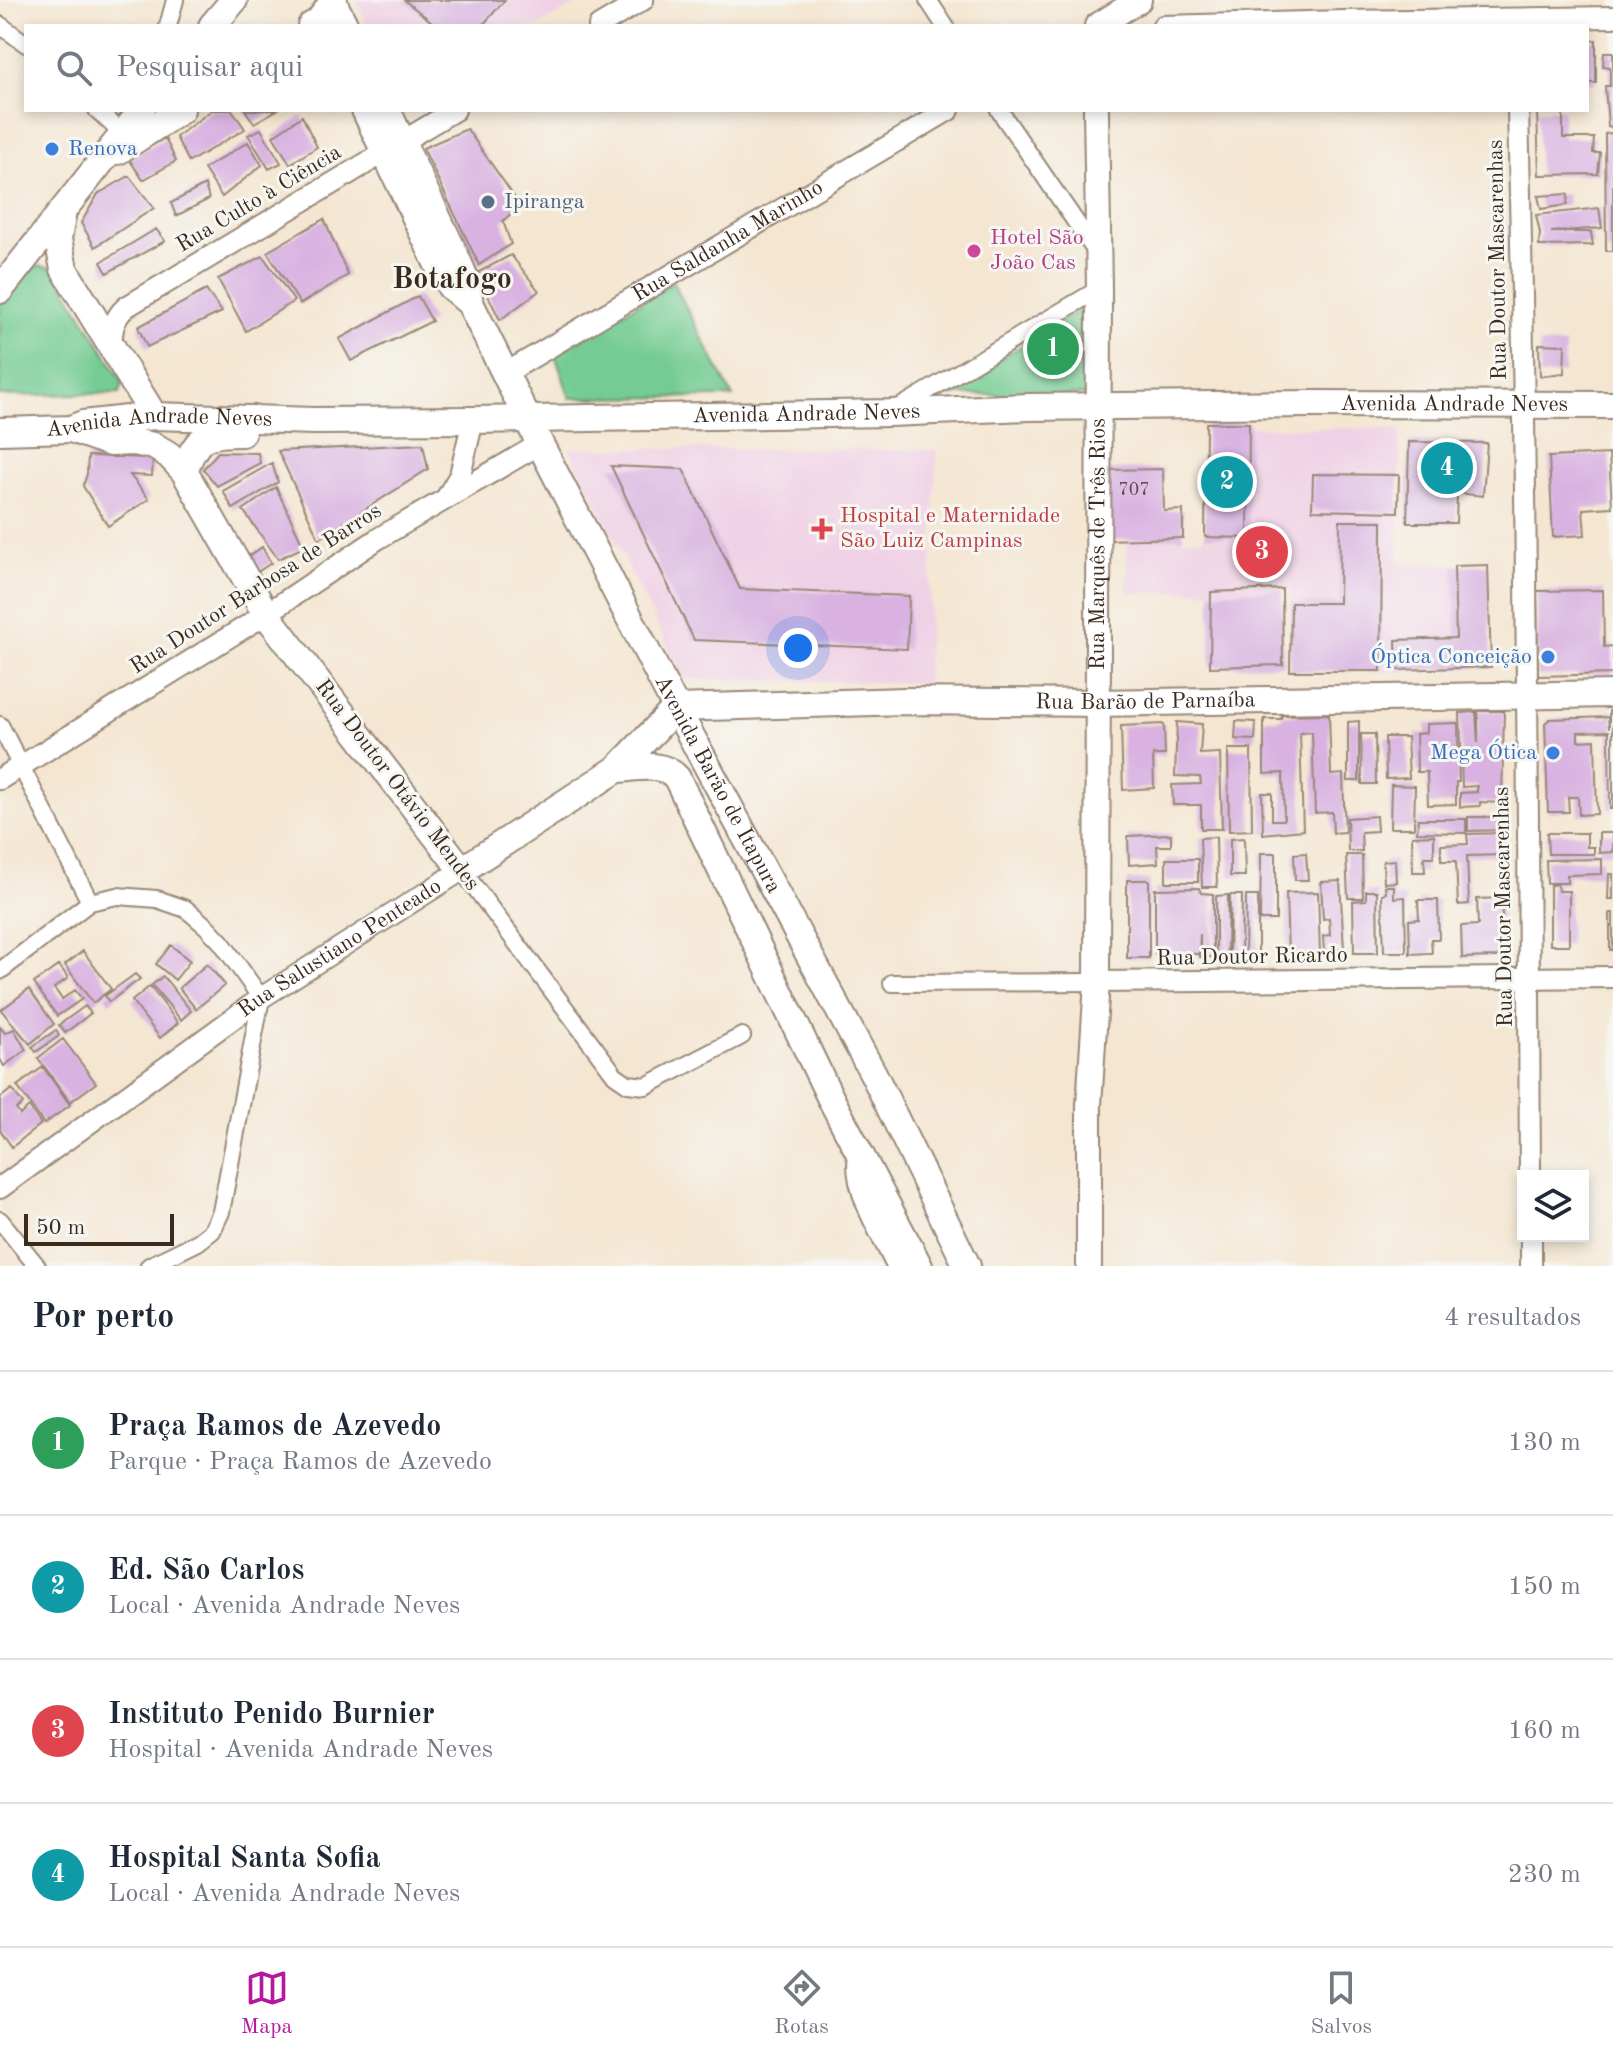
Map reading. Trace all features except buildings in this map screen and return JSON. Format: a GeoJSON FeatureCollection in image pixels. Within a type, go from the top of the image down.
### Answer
{"type":"FeatureCollection","features":[{"type":"Feature","properties":{"kind":"main road"},"geometry":{"type":"LineString","coordinates":[[214,24],[234,0]]}},
{"type":"Feature","properties":{"kind":"main road"},"geometry":{"type":"LineString","coordinates":[[1100,24],[1139,0]]}},
{"type":"Feature","properties":{"kind":"main road"},"geometry":{"type":"LineString","coordinates":[[102,161],[178,112]]}},
{"type":"Feature","properties":{"kind":"main road","name":"Avenida Barão de Itapura"},"geometry":{"type":"LineString","coordinates":[[367,112],[394,146]]}},
{"type":"Feature","properties":{"kind":"main road","name":"Avenida Barão de Itapura"},"geometry":{"type":"LineString","coordinates":[[387,112],[394,146],[450,286],[470,303],[676,708],[874,1075],[967,1266]]}},
{"type":"Feature","properties":{"kind":"main road","name":"Rua Marquês de Três Rios"},"geometry":{"type":"LineString","coordinates":[[1089,1266],[1089,1105],[1097,982],[1096,406],[1099,289],[1096,112]]}},
{"type":"Feature","properties":{"kind":"main road"},"geometry":{"type":"LineString","coordinates":[[0,290],[136,117]]}},
{"type":"Feature","properties":{"kind":"main road"},"geometry":{"type":"LineString","coordinates":[[63,211],[58,239],[64,269],[154,416]]}},
{"type":"Feature","properties":{"kind":"main road","name":"Avenida Andrade Neves"},"geometry":{"type":"LineString","coordinates":[[0,431],[71,429],[83,424],[154,416],[314,421],[473,420],[1096,406],[1613,405]]}},
{"type":"Feature","properties":{"kind":"main road"},"geometry":{"type":"LineString","coordinates":[[184,471],[196,443],[213,433],[291,434],[314,421]]}},
{"type":"Feature","properties":{"kind":"main road","name":"Rua Doutor Otávio Mendes"},"geometry":{"type":"LineString","coordinates":[[71,429],[110,443],[133,442],[154,446],[169,455],[184,471],[266,614],[462,870]]}},
{"type":"Feature","properties":{"kind":"main road","name":"Rua Barão de Parnaíba"},"geometry":{"type":"LineString","coordinates":[[676,708],[905,701],[1096,703],[1613,694]]}},
{"type":"Feature","properties":{"kind":"main road","name":"Rua Salustiano Penteado"},"geometry":{"type":"LineString","coordinates":[[462,870],[617,769],[676,708]]}},
{"type":"Feature","properties":{"kind":"main road","name":"Avenida Barão de Itapura"},"geometry":{"type":"LineString","coordinates":[[617,769],[660,767],[670,770],[677,778],[830,1097],[919,1266]]}},
{"type":"Feature","properties":{"kind":"main road"},"geometry":{"type":"LineString","coordinates":[[860,1153],[862,1181],[899,1266]]}},
{"type":"Feature","properties":{"kind":"street"},"geometry":{"type":"LineString","coordinates":[[169,24],[175,0]]}},
{"type":"Feature","properties":{"kind":"street"},"geometry":{"type":"LineString","coordinates":[[602,24],[643,0]]}},
{"type":"Feature","properties":{"kind":"street"},"geometry":{"type":"LineString","coordinates":[[928,0],[944,24]]}},
{"type":"Feature","properties":{"kind":"street"},"geometry":{"type":"LineString","coordinates":[[1227,24],[1516,15],[1613,17]]}},
{"type":"Feature","properties":{"kind":"street"},"geometry":{"type":"LineString","coordinates":[[0,25],[24,43]]}},
{"type":"Feature","properties":{"kind":"street"},"geometry":{"type":"LineString","coordinates":[[108,112],[136,117]]}},
{"type":"Feature","properties":{"kind":"street","name":"Rua Culto à Ciência"},"geometry":{"type":"LineString","coordinates":[[111,347],[117,315],[126,307],[452,112]]}},
{"type":"Feature","properties":{"kind":"street","name":"Rua Saldanha Marinho"},"geometry":{"type":"LineString","coordinates":[[506,373],[946,112]]}},
{"type":"Feature","properties":{"kind":"street"},"geometry":{"type":"LineString","coordinates":[[1000,112],[1098,255]]}},
{"type":"Feature","properties":{"kind":"street","name":"Rua Doutor Mascarenhas"},"geometry":{"type":"LineString","coordinates":[[1518,112],[1525,405],[1530,1170]]}},
{"type":"Feature","properties":{"kind":"street"},"geometry":{"type":"LineString","coordinates":[[890,413],[1099,289]]}},
{"type":"Feature","properties":{"kind":"street"},"geometry":{"type":"LineString","coordinates":[[447,497],[460,475],[473,420]]}},
{"type":"Feature","properties":{"kind":"street","name":"Rua Doutor Barbosa de Barros"},"geometry":{"type":"LineString","coordinates":[[0,779],[266,614],[379,538],[540,444]]}},
{"type":"Feature","properties":{"kind":"street"},"geometry":{"type":"LineString","coordinates":[[0,725],[90,902]]}},
{"type":"Feature","properties":{"kind":"street","name":"Rua Salustiano Penteado"},"geometry":{"type":"LineString","coordinates":[[0,1188],[261,998],[462,870]]}},
{"type":"Feature","properties":{"kind":"street","name":"Rua Doutor Otávio Mendes"},"geometry":{"type":"LineString","coordinates":[[462,870],[615,1075],[628,1084],[646,1086],[742,1036]]}},
{"type":"Feature","properties":{"kind":"street"},"geometry":{"type":"LineString","coordinates":[[0,971],[90,902],[117,896],[157,899],[186,909],[222,943],[261,998],[221,1212],[212,1231],[198,1242],[149,1266]]}},
{"type":"Feature","properties":{"kind":"street","name":"Rua Doutor Ricardo"},"geometry":{"type":"LineString","coordinates":[[892,983],[1613,977]]}},
{"type":"Feature","properties":{"kind":"street"},"geometry":{"type":"LineString","coordinates":[[0,1220],[37,1266]]}},
{"type":"Feature","properties":{"kind":"street"},"geometry":{"type":"LineString","coordinates":[[1531,1242],[1531,1266]]}},
{"type":"Feature","properties":{"kind":"shaded area"},"geometry":{"type":"Polygon","coordinates":[[[357,0],[584,0],[542,24],[366,24],[357,0]]]}},
{"type":"Feature","properties":{"kind":"shaded area"},"geometry":{"type":"Polygon","coordinates":[[[1249,427],[1400,429],[1398,564],[1488,565],[1491,667],[1290,671],[1291,589],[1127,593],[1127,540],[1248,538],[1249,427]]]}},
{"type":"Feature","properties":{"kind":"shaded area","name":"Hospital e Maternidade São Luiz Campinas"},"geometry":{"type":"Polygon","coordinates":[[[569,448],[937,450],[926,683],[684,679],[569,448]],[[611,466],[694,640],[907,649],[909,596],[740,589],[682,469],[611,466]]]}},
{"type":"Feature","properties":{"kind":"green space"},"geometry":{"type":"Polygon","coordinates":[[[39,266],[53,268],[123,382],[120,393],[0,396],[0,302],[21,274],[39,266]]]}},
{"type":"Feature","properties":{"kind":"green space"},"geometry":{"type":"Polygon","coordinates":[[[673,282],[733,397],[570,398],[555,355],[673,282]]]}},
{"type":"Feature","properties":{"kind":"green space"},"geometry":{"type":"Polygon","coordinates":[[[1091,303],[1088,395],[941,395],[1091,303]]]}},
{"type":"Feature","properties":{"kind":"place","name":"Renova"},"geometry":{"type":"Point","coordinates":[52,149]}},
{"type":"Feature","properties":{"kind":"place","name":"Ipiranga"},"geometry":{"type":"Point","coordinates":[488,202]}},
{"type":"Feature","properties":{"kind":"place","name":"Hotel São João Cas"},"geometry":{"type":"Point","coordinates":[974,251]}},
{"type":"Feature","properties":{"kind":"place","name":"Praça Ramos de Azevedo"},"geometry":{"type":"Point","coordinates":[1053,349]}},
{"type":"Feature","properties":{"kind":"place","name":"Hospital Santa Sofia"},"geometry":{"type":"Point","coordinates":[1447,468]}},
{"type":"Feature","properties":{"kind":"place","name":"Ed. São Carlos"},"geometry":{"type":"Point","coordinates":[1227,482]}},
{"type":"Feature","properties":{"kind":"place","name":"Hospital e Maternidade São Luiz Campinas"},"geometry":{"type":"Point","coordinates":[822,529]}},
{"type":"Feature","properties":{"kind":"place","name":"Instituto Penido Burnier"},"geometry":{"type":"Point","coordinates":[1262,552]}},
{"type":"Feature","properties":{"kind":"place","name":"Óptica Conceição"},"geometry":{"type":"Point","coordinates":[1548,657]}},
{"type":"Feature","properties":{"kind":"place","name":"Mega Ótica"},"geometry":{"type":"Point","coordinates":[1553,753]}},
{"type":"Feature","properties":{"kind":"district","name":"Botafogo"},"geometry":{"type":"Point","coordinates":[452,280]}}]}
